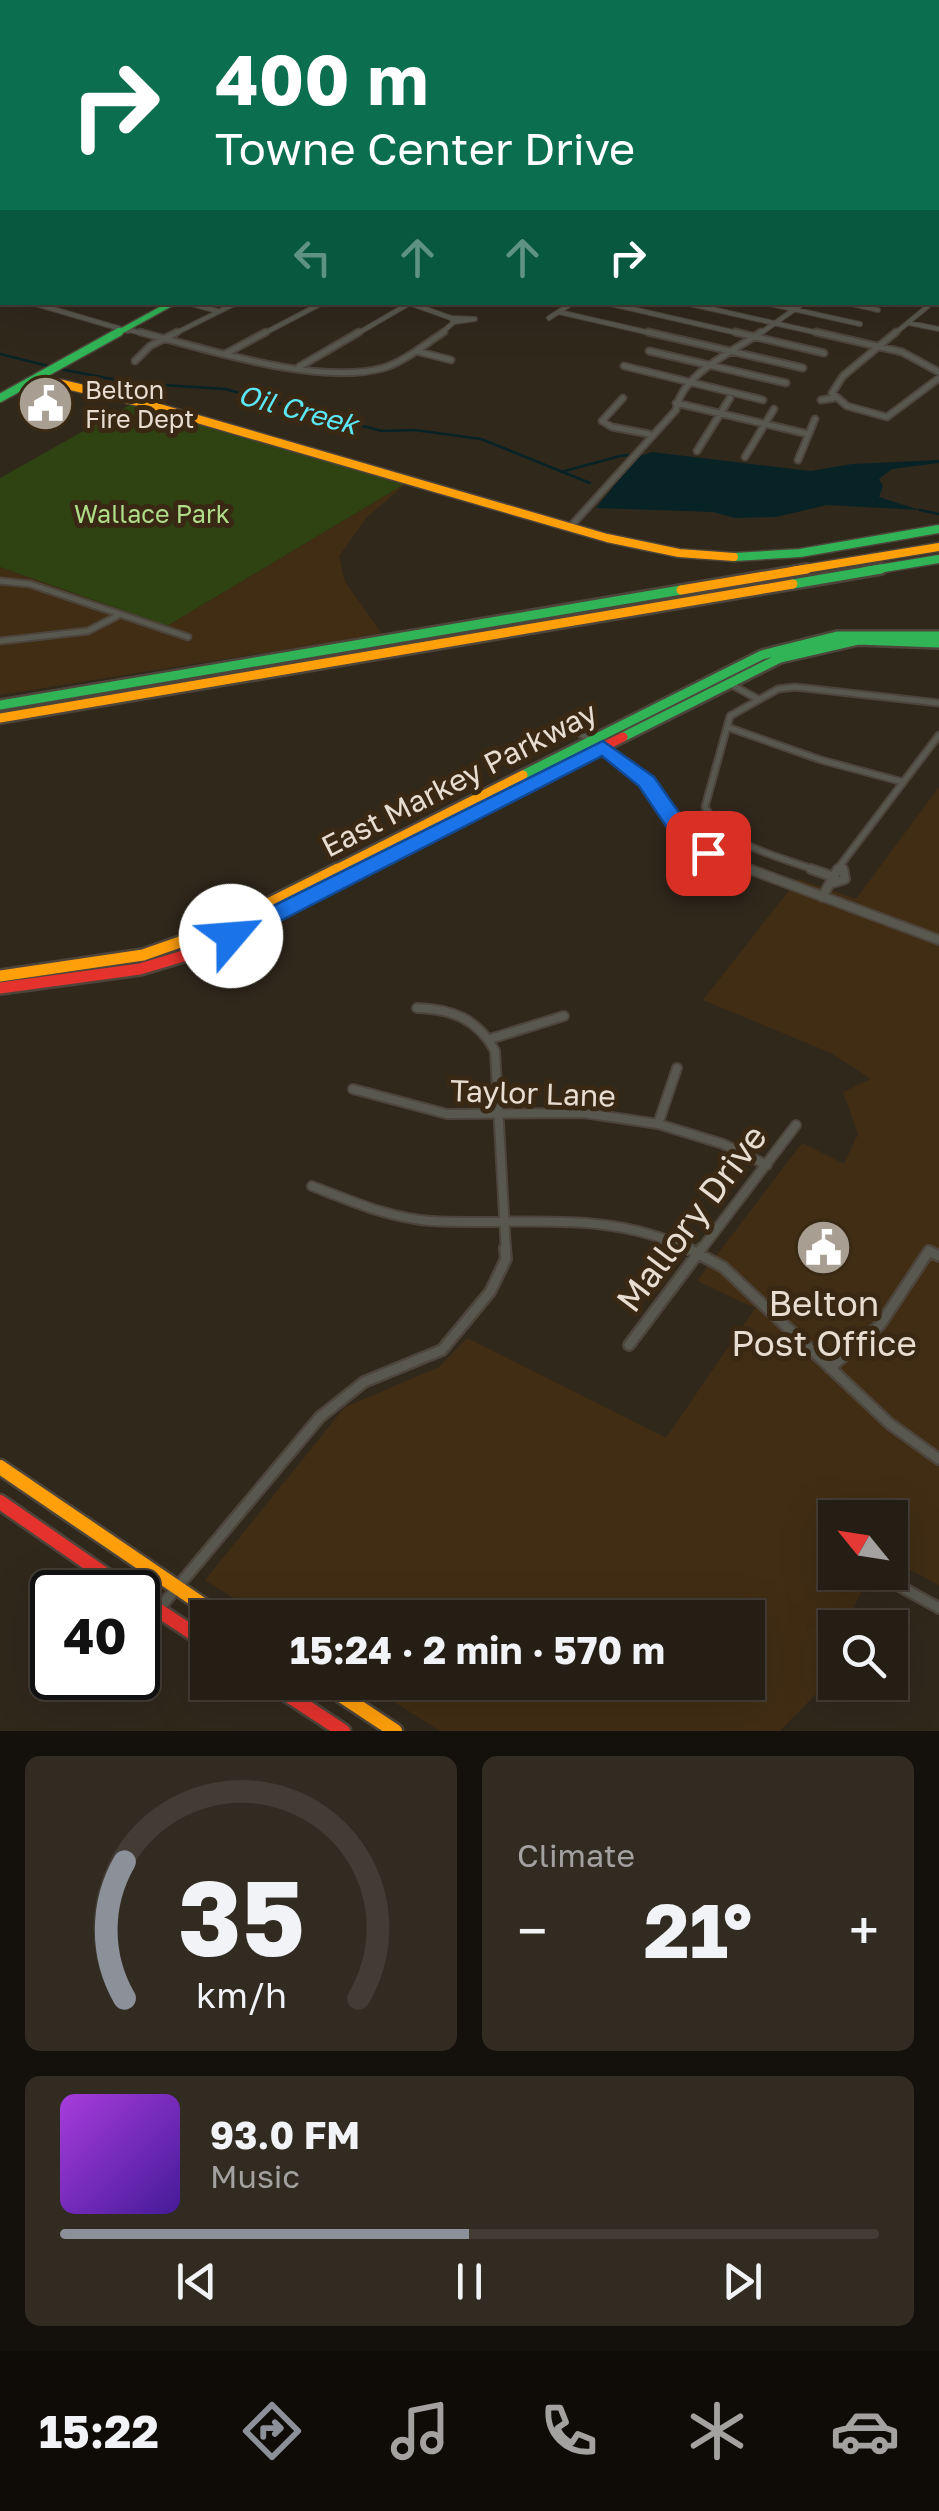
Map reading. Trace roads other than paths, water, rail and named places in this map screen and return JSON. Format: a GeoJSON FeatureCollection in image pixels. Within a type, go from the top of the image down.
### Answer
{"type":"FeatureCollection","features":[{"type":"Feature","properties":{"kind":"main road"},"geometry":{"type":"LineString","coordinates":[[0,398],[168,305]]}},
{"type":"Feature","properties":{"kind":"main road"},"geometry":{"type":"LineString","coordinates":[[45,376],[653,549],[699,556],[772,556],[939,529]]}},
{"type":"Feature","properties":{"kind":"main road"},"geometry":{"type":"LineString","coordinates":[[0,703],[939,547]]}},
{"type":"Feature","properties":{"kind":"main road"},"geometry":{"type":"LineString","coordinates":[[0,721],[22,714],[939,559]]}},
{"type":"Feature","properties":{"kind":"main road","name":"East Markey Parkway"},"geometry":{"type":"LineString","coordinates":[[0,976],[142,955],[220,928],[762,655],[791,645],[857,634],[939,640]]}},
{"type":"Feature","properties":{"kind":"main road","name":"East Markey Parkway"},"geometry":{"type":"LineString","coordinates":[[0,988],[140,969],[190,954],[780,658],[858,640],[939,640]]}},
{"type":"Feature","properties":{"kind":"main road"},"geometry":{"type":"LineString","coordinates":[[0,1466],[194,1600]]}},
{"type":"Feature","properties":{"kind":"main road"},"geometry":{"type":"LineString","coordinates":[[0,1502],[98,1570]]}},
{"type":"Feature","properties":{"kind":"main road"},"geometry":{"type":"LineString","coordinates":[[160,1612],[190,1631]]}},
{"type":"Feature","properties":{"kind":"main road"},"geometry":{"type":"LineString","coordinates":[[296,1700],[343,1731]]}},
{"type":"Feature","properties":{"kind":"main road"},"geometry":{"type":"LineString","coordinates":[[348,1700],[395,1731]]}},
{"type":"Feature","properties":{"kind":"street"},"geometry":{"type":"LineString","coordinates":[[39,305],[224,354],[346,374],[387,366],[446,331],[452,320],[437,310],[417,305]]}},
{"type":"Feature","properties":{"kind":"street"},"geometry":{"type":"LineString","coordinates":[[195,305],[218,312]]}},
{"type":"Feature","properties":{"kind":"street"},"geometry":{"type":"LineString","coordinates":[[136,361],[143,350],[232,305]]}},
{"type":"Feature","properties":{"kind":"street"},"geometry":{"type":"LineString","coordinates":[[224,354],[318,305]]}},
{"type":"Feature","properties":{"kind":"street"},"geometry":{"type":"LineString","coordinates":[[298,368],[308,358],[405,305]]}},
{"type":"Feature","properties":{"kind":"street"},"geometry":{"type":"LineString","coordinates":[[549,318],[570,305]]}},
{"type":"Feature","properties":{"kind":"street"},"geometry":{"type":"LineString","coordinates":[[615,305],[824,352]]}},
{"type":"Feature","properties":{"kind":"street"},"geometry":{"type":"LineString","coordinates":[[695,305],[910,354],[939,375],[887,417],[854,409],[834,398],[820,400]]}},
{"type":"Feature","properties":{"kind":"street"},"geometry":{"type":"LineString","coordinates":[[774,305],[860,324]]}},
{"type":"Feature","properties":{"kind":"street"},"geometry":{"type":"LineString","coordinates":[[570,527],[676,410],[676,403],[690,382],[801,305]]}},
{"type":"Feature","properties":{"kind":"street"},"geometry":{"type":"LineString","coordinates":[[857,305],[878,310]]}},
{"type":"Feature","properties":{"kind":"street"},"geometry":{"type":"LineString","coordinates":[[834,398],[834,385],[930,305]]}},
{"type":"Feature","properties":{"kind":"street"},"geometry":{"type":"LineString","coordinates":[[559,312],[803,368]]}},
{"type":"Feature","properties":{"kind":"street"},"geometry":{"type":"LineString","coordinates":[[907,323],[939,330]]}},
{"type":"Feature","properties":{"kind":"street"},"geometry":{"type":"LineString","coordinates":[[414,350],[450,360]]}},
{"type":"Feature","properties":{"kind":"street"},"geometry":{"type":"LineString","coordinates":[[649,351],[786,383]]}},
{"type":"Feature","properties":{"kind":"street"},"geometry":{"type":"LineString","coordinates":[[928,365],[939,363]]}},
{"type":"Feature","properties":{"kind":"street"},"geometry":{"type":"LineString","coordinates":[[624,366],[763,400]]}},
{"type":"Feature","properties":{"kind":"street"},"geometry":{"type":"LineString","coordinates":[[624,398],[602,421],[612,427],[651,434]]}},
{"type":"Feature","properties":{"kind":"street"},"geometry":{"type":"LineString","coordinates":[[697,451],[730,398]]}},
{"type":"Feature","properties":{"kind":"street"},"geometry":{"type":"LineString","coordinates":[[676,403],[808,434]]}},
{"type":"Feature","properties":{"kind":"street"},"geometry":{"type":"LineString","coordinates":[[745,457],[774,409]]}},
{"type":"Feature","properties":{"kind":"street"},"geometry":{"type":"LineString","coordinates":[[798,460],[815,419]]}},
{"type":"Feature","properties":{"kind":"street"},"geometry":{"type":"LineString","coordinates":[[0,581],[30,584],[188,637]]}},
{"type":"Feature","properties":{"kind":"street"},"geometry":{"type":"LineString","coordinates":[[0,641],[88,631],[118,615]]}},
{"type":"Feature","properties":{"kind":"street"},"geometry":{"type":"LineString","coordinates":[[729,683],[759,700]]}},
{"type":"Feature","properties":{"kind":"street"},"geometry":{"type":"LineString","coordinates":[[939,703],[795,687],[778,690],[730,716],[705,806],[722,830],[745,844],[832,881],[844,879],[847,874],[840,865],[939,735]]}},
{"type":"Feature","properties":{"kind":"street"},"geometry":{"type":"LineString","coordinates":[[726,727],[822,760],[903,782]]}},
{"type":"Feature","properties":{"kind":"street"},"geometry":{"type":"LineString","coordinates":[[573,730],[603,747],[646,782],[674,822],[722,860],[939,940]]}},
{"type":"Feature","properties":{"kind":"street"},"geometry":{"type":"LineString","coordinates":[[697,844],[722,830]]}},
{"type":"Feature","properties":{"kind":"street"},"geometry":{"type":"LineString","coordinates":[[822,897],[832,881]]}},
{"type":"Feature","properties":{"kind":"street"},"geometry":{"type":"LineString","coordinates":[[160,1607],[344,1394],[420,1361],[452,1341],[490,1292],[506,1258],[498,1063],[490,1039],[476,1024],[456,1014],[444,1009],[417,1008]]}},
{"type":"Feature","properties":{"kind":"street"},"geometry":{"type":"LineString","coordinates":[[490,1039],[564,1016]]}},
{"type":"Feature","properties":{"kind":"street"},"geometry":{"type":"LineString","coordinates":[[658,1124],[677,1068]]}},
{"type":"Feature","properties":{"kind":"street","name":"Taylor Lane"},"geometry":{"type":"LineString","coordinates":[[352,1089],[426,1111],[501,1116],[584,1113],[658,1124],[723,1144],[767,1164]]}},
{"type":"Feature","properties":{"kind":"street","name":"Mallory Drive"},"geometry":{"type":"LineString","coordinates":[[629,1345],[796,1125]]}},
{"type":"Feature","properties":{"kind":"street"},"geometry":{"type":"LineString","coordinates":[[312,1186],[391,1216],[432,1221],[506,1218],[606,1224],[698,1254],[742,1283],[890,1424],[939,1459]]}},
{"type":"Feature","properties":{"kind":"street"},"geometry":{"type":"LineString","coordinates":[[830,1368],[880,1326],[934,1253]]}},
{"type":"Feature","properties":{"kind":"street"},"geometry":{"type":"LineString","coordinates":[[906,1590],[939,1608]]}},
{"type":"Feature","properties":{"kind":"water"},"geometry":{"type":"Polygon","coordinates":[[[652,452],[811,471],[852,464],[939,463],[892,469],[879,479],[883,486],[879,497],[920,510],[827,505],[776,517],[735,518],[713,512],[596,508],[637,457],[652,452]]]}},
{"type":"Feature","properties":{"kind":"waterway","name":"Oil Creek"},"geometry":{"type":"LineString","coordinates":[[0,354],[52,367]]}},
{"type":"Feature","properties":{"kind":"waterway","name":"Oil Creek"},"geometry":{"type":"LineString","coordinates":[[60,369],[132,383],[225,389],[382,431],[415,430],[481,439],[562,472]]}},
{"type":"Feature","properties":{"kind":"waterway"},"geometry":{"type":"LineString","coordinates":[[562,472],[641,454]]}},
{"type":"Feature","properties":{"kind":"waterway","name":"Oil Creek"},"geometry":{"type":"LineString","coordinates":[[562,472],[590,483]]}},
{"type":"Feature","properties":{"kind":"waterway"},"geometry":{"type":"LineString","coordinates":[[920,510],[939,514]]}},
{"type":"Feature","properties":{"kind":"place","name":"Belton Fire Dept"},"geometry":{"type":"Point","coordinates":[46,403]}},
{"type":"Feature","properties":{"kind":"place","name":"Belton Post Office"},"geometry":{"type":"Point","coordinates":[824,1247]}},
{"type":"Feature","properties":{"kind":"park label","name":"Wallace Park"},"geometry":{"type":"Point","coordinates":[152,513]}}]}
